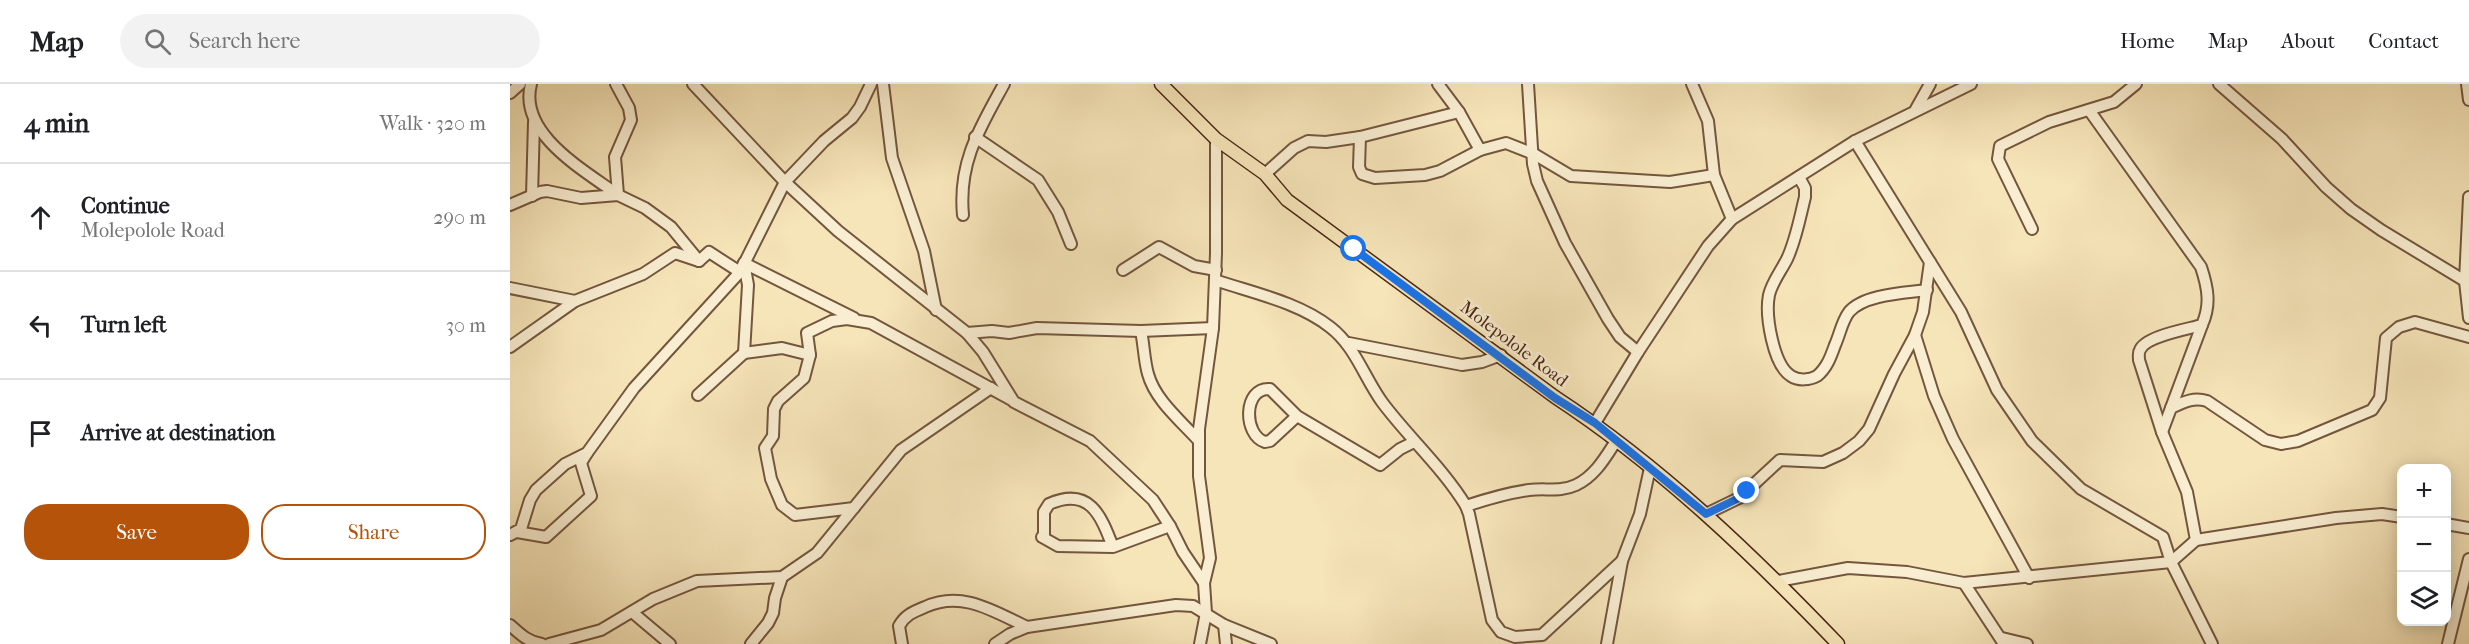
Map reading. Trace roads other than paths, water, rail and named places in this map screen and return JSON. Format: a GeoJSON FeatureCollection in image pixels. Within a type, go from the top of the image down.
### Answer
{"type":"FeatureCollection","features":[{"type":"Feature","properties":{"kind":"main road","name":"Molepolole Road"},"geometry":{"type":"LineString","coordinates":[[1161,84],[1216,139],[1265,174],[1287,201],[1501,355],[1555,398],[1595,423],[1706,514],[1778,581],[1838,644]]}},
{"type":"Feature","properties":{"kind":"street"},"geometry":{"type":"LineString","coordinates":[[510,93],[520,84]]}},
{"type":"Feature","properties":{"kind":"street"},"geometry":{"type":"LineString","coordinates":[[531,84],[530,100],[534,122],[532,196]]}},
{"type":"Feature","properties":{"kind":"street"},"geometry":{"type":"LineString","coordinates":[[616,84],[629,108],[631,120],[615,157],[618,195]]}},
{"type":"Feature","properties":{"kind":"street"},"geometry":{"type":"LineString","coordinates":[[693,84],[785,182],[838,231],[967,333],[983,352],[1014,402]]}},
{"type":"Feature","properties":{"kind":"street"},"geometry":{"type":"LineString","coordinates":[[514,534],[546,537],[591,496],[581,463],[587,453],[633,388],[742,268],[785,182],[824,141],[852,118],[871,84]]}},
{"type":"Feature","properties":{"kind":"street"},"geometry":{"type":"LineString","coordinates":[[883,84],[892,158],[924,251],[936,310]]}},
{"type":"Feature","properties":{"kind":"street"},"geometry":{"type":"LineString","coordinates":[[963,215],[962,185],[968,155],[975,137],[1004,84]]}},
{"type":"Feature","properties":{"kind":"street"},"geometry":{"type":"LineString","coordinates":[[1438,84],[1459,112],[1480,150]]}},
{"type":"Feature","properties":{"kind":"street"},"geometry":{"type":"LineString","coordinates":[[1528,84],[1537,181],[1565,243],[1620,338],[1638,352]]}},
{"type":"Feature","properties":{"kind":"street"},"geometry":{"type":"LineString","coordinates":[[1692,84],[1708,121],[1714,176],[1732,219]]}},
{"type":"Feature","properties":{"kind":"street"},"geometry":{"type":"LineString","coordinates":[[1916,109],[1930,84]]}},
{"type":"Feature","properties":{"kind":"street"},"geometry":{"type":"LineString","coordinates":[[1595,423],[1638,352],[1708,246],[1732,219],[1855,141],[1916,109],[1971,84]]}},
{"type":"Feature","properties":{"kind":"street"},"geometry":{"type":"LineString","coordinates":[[2032,230],[1998,159],[2000,146],[2049,122],[2114,102],[2136,84]]}},
{"type":"Feature","properties":{"kind":"street"},"geometry":{"type":"LineString","coordinates":[[2219,84],[2282,139],[2326,187],[2351,209],[2465,281]]}},
{"type":"Feature","properties":{"kind":"street"},"geometry":{"type":"LineString","coordinates":[[2467,84],[2469,100]]}},
{"type":"Feature","properties":{"kind":"street"},"geometry":{"type":"LineString","coordinates":[[2089,110],[2201,267],[2207,287],[2208,312],[2162,432]]}},
{"type":"Feature","properties":{"kind":"street"},"geometry":{"type":"LineString","coordinates":[[1265,174],[1294,148],[1308,141],[1326,142],[1360,137],[1459,112]]}},
{"type":"Feature","properties":{"kind":"street"},"geometry":{"type":"LineString","coordinates":[[534,122],[552,144],[618,195],[645,208],[671,227],[699,261]]}},
{"type":"Feature","properties":{"kind":"street"},"geometry":{"type":"LineString","coordinates":[[975,137],[1038,180],[1058,212],[1071,244]]}},
{"type":"Feature","properties":{"kind":"street"},"geometry":{"type":"LineString","coordinates":[[1360,137],[1359,167],[1362,174],[1375,178],[1434,174],[1480,150],[1506,143],[1534,154],[1571,176],[1670,182],[1714,176]]}},
{"type":"Feature","properties":{"kind":"street"},"geometry":{"type":"LineString","coordinates":[[1200,644],[1206,613],[1204,583],[1210,558],[1199,476],[1199,441],[1213,328],[1216,139]]}},
{"type":"Feature","properties":{"kind":"street"},"geometry":{"type":"LineString","coordinates":[[1855,141],[1961,312],[1997,390],[2032,441],[2081,489],[2163,537],[2171,562],[2212,644]]}},
{"type":"Feature","properties":{"kind":"street"},"geometry":{"type":"LineString","coordinates":[[1799,177],[1805,188],[1805,197],[1788,257],[1769,296],[1769,320],[1777,357],[1792,377],[1804,380],[1814,378],[1822,371],[1829,361],[1850,310],[1885,295],[1927,290]]}},
{"type":"Feature","properties":{"kind":"street"},"geometry":{"type":"LineString","coordinates":[[510,205],[547,191],[581,198],[618,195]]}},
{"type":"Feature","properties":{"kind":"street"},"geometry":{"type":"LineString","coordinates":[[2469,197],[2465,281],[2469,318]]}},
{"type":"Feature","properties":{"kind":"street"},"geometry":{"type":"LineString","coordinates":[[1123,270],[1159,247],[1187,264],[1298,308],[1329,325],[1349,343],[1368,381],[1466,506],[1492,620],[1502,632],[1515,637],[1542,635],[1622,561]]}},
{"type":"Feature","properties":{"kind":"street"},"geometry":{"type":"LineString","coordinates":[[699,261],[709,252],[884,329],[1014,402],[1090,441],[1153,500],[1204,583]]}},
{"type":"Feature","properties":{"kind":"street"},"geometry":{"type":"LineString","coordinates":[[510,347],[575,301],[643,273],[675,253],[699,261]]}},
{"type":"Feature","properties":{"kind":"street"},"geometry":{"type":"LineString","coordinates":[[1706,514],[1739,498],[1780,460],[1823,462],[1843,453],[1869,429],[1915,335],[1927,290],[1930,262]]}},
{"type":"Feature","properties":{"kind":"street"},"geometry":{"type":"LineString","coordinates":[[742,268],[747,285],[744,352]]}},
{"type":"Feature","properties":{"kind":"street"},"geometry":{"type":"LineString","coordinates":[[510,288],[575,301]]}},
{"type":"Feature","properties":{"kind":"street"},"geometry":{"type":"LineString","coordinates":[[854,508],[795,515],[782,505],[771,479],[765,448],[773,436],[774,410],[778,401],[804,378],[810,355],[807,333],[832,321],[857,319]]}},
{"type":"Feature","properties":{"kind":"street"},"geometry":{"type":"LineString","coordinates":[[2171,408],[2187,400],[2198,398],[2207,401],[2265,440],[2281,444],[2298,441],[2372,410],[2380,398],[2386,338],[2399,327],[2415,322],[2469,337]]}},
{"type":"Feature","properties":{"kind":"street"},"geometry":{"type":"LineString","coordinates":[[2196,540],[2187,492],[2162,432],[2139,360],[2140,350],[2145,343],[2163,335],[2202,325]]}},
{"type":"Feature","properties":{"kind":"street"},"geometry":{"type":"LineString","coordinates":[[967,333],[992,331],[1009,333],[1037,328],[1142,331],[1213,328]]}},
{"type":"Feature","properties":{"kind":"street"},"geometry":{"type":"LineString","coordinates":[[1142,331],[1148,373],[1152,384],[1157,393],[1199,441]]}},
{"type":"Feature","properties":{"kind":"street"},"geometry":{"type":"LineString","coordinates":[[1915,335],[1934,396],[1953,439],[2029,578]]}},
{"type":"Feature","properties":{"kind":"street"},"geometry":{"type":"LineString","coordinates":[[1349,343],[1462,365],[1482,362],[1501,355]]}},
{"type":"Feature","properties":{"kind":"street"},"geometry":{"type":"LineString","coordinates":[[698,395],[744,352],[782,348],[810,355]]}},
{"type":"Feature","properties":{"kind":"street"},"geometry":{"type":"LineString","coordinates":[[549,644],[601,630],[653,599],[697,582],[782,577],[817,553],[901,450],[991,388]]}},
{"type":"Feature","properties":{"kind":"street"},"geometry":{"type":"LineString","coordinates":[[1297,416],[1270,441],[1265,442],[1255,436],[1249,420],[1254,395],[1259,390],[1270,389],[1297,416],[1380,465],[1400,449],[1414,442]]}},
{"type":"Feature","properties":{"kind":"street"},"geometry":{"type":"LineString","coordinates":[[1466,506],[1497,496],[1529,490],[1563,489],[1575,486],[1599,467],[1616,441]]}},
{"type":"Feature","properties":{"kind":"street"},"geometry":{"type":"LineString","coordinates":[[514,534],[521,529],[536,490],[565,464],[587,453]]}},
{"type":"Feature","properties":{"kind":"street"},"geometry":{"type":"LineString","coordinates":[[1607,644],[1622,561],[1640,514],[1650,468]]}},
{"type":"Feature","properties":{"kind":"street"},"geometry":{"type":"LineString","coordinates":[[1113,547],[1100,513],[1093,507],[1078,500],[1067,499],[1049,504],[1044,512],[1044,535],[1041,537],[1058,546],[1113,547],[1170,526]]}},
{"type":"Feature","properties":{"kind":"street"},"geometry":{"type":"LineString","coordinates":[[1778,581],[1848,568],[1907,572],[1964,583],[2029,578],[2171,562],[2196,540],[2336,518],[2382,514],[2397,516]]}},
{"type":"Feature","properties":{"kind":"street"},"geometry":{"type":"LineString","coordinates":[[2451,525],[2469,528]]}},
{"type":"Feature","properties":{"kind":"street"},"geometry":{"type":"LineString","coordinates":[[2448,644],[2469,559]]}},
{"type":"Feature","properties":{"kind":"street"},"geometry":{"type":"LineString","coordinates":[[751,644],[773,613],[782,577]]}},
{"type":"Feature","properties":{"kind":"street"},"geometry":{"type":"LineString","coordinates":[[1964,583],[2003,641],[2027,644]]}},
{"type":"Feature","properties":{"kind":"street"},"geometry":{"type":"LineString","coordinates":[[902,644],[899,626],[906,615],[932,604],[956,600],[985,606],[1027,627]]}},
{"type":"Feature","properties":{"kind":"street"},"geometry":{"type":"LineString","coordinates":[[994,644],[1027,627],[1176,605],[1193,606],[1224,625],[1271,644]]}},
{"type":"Feature","properties":{"kind":"street"},"geometry":{"type":"LineString","coordinates":[[632,612],[670,644]]}},
{"type":"Feature","properties":{"kind":"street"},"geometry":{"type":"LineString","coordinates":[[510,625],[522,636],[534,643],[542,644]]}},
{"type":"Feature","properties":{"kind":"street"},"geometry":{"type":"LineString","coordinates":[[1224,625],[1226,644]]}},
{"type":"Feature","properties":{"kind":"street"},"geometry":{"type":"LineString","coordinates":[[759,635],[767,644]]}}]}
